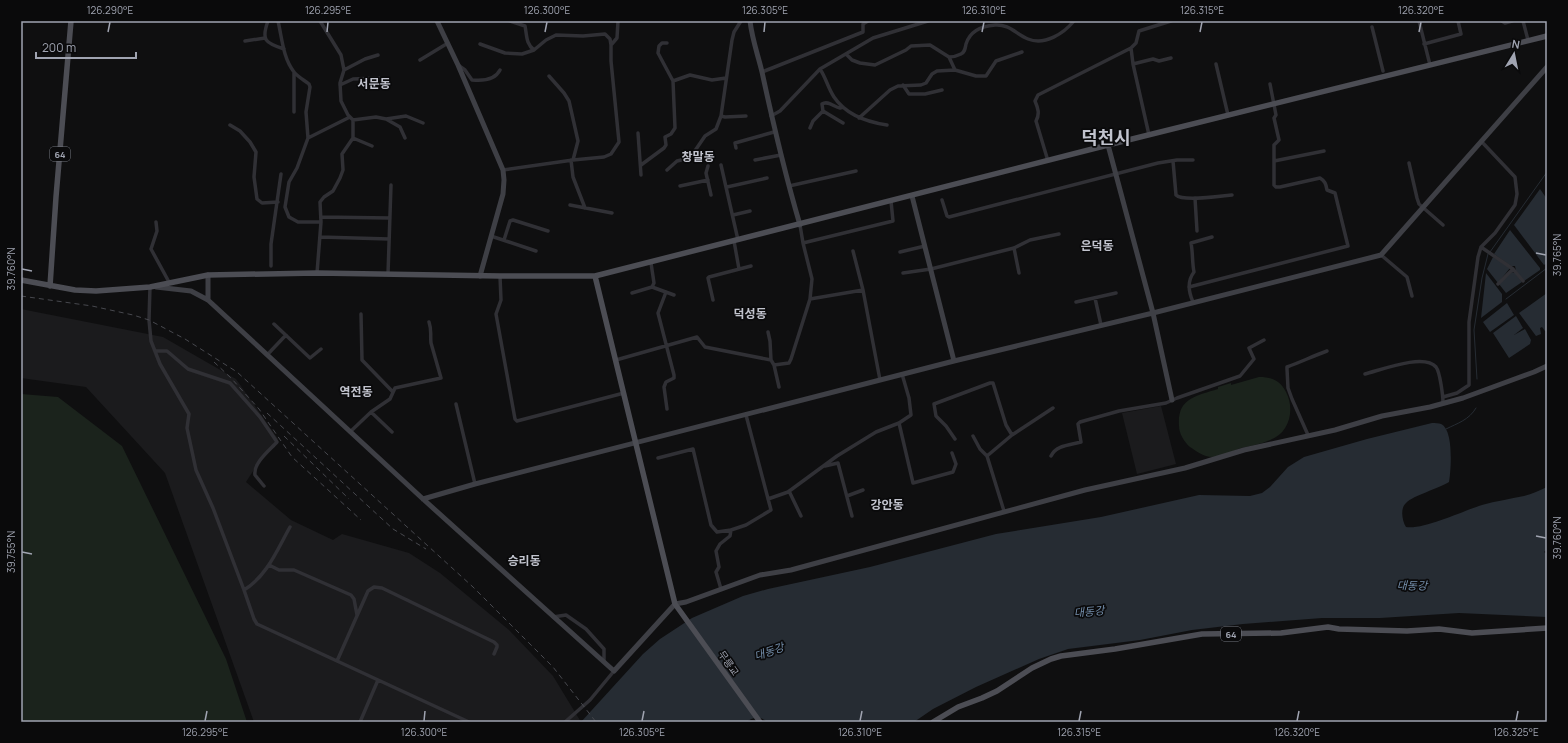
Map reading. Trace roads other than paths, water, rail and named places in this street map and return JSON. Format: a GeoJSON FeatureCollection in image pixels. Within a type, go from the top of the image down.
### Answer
{"type":"FeatureCollection","features":[{"type":"Feature","properties":{"kind":"main road","name":"64"},"geometry":{"type":"LineString","coordinates":[[50,286],[71,21]]}},
{"type":"Feature","properties":{"kind":"main road"},"geometry":{"type":"LineString","coordinates":[[437,21],[458,65],[503,170],[503,194],[480,276]]}},
{"type":"Feature","properties":{"kind":"main road"},"geometry":{"type":"LineString","coordinates":[[750,21],[751,32],[762,72],[774,132],[800,225]]}},
{"type":"Feature","properties":{"kind":"main road"},"geometry":{"type":"LineString","coordinates":[[150,287],[208,275],[317,273],[480,276],[595,276],[1430,64],[1547,36]]}},
{"type":"Feature","properties":{"kind":"main road"},"geometry":{"type":"LineString","coordinates":[[424,499],[475,484],[902,374],[1153,313],[1381,255],[1547,67]]}},
{"type":"Feature","properties":{"kind":"main road"},"geometry":{"type":"LineString","coordinates":[[1108,146],[1153,313],[1172,400]]}},
{"type":"Feature","properties":{"kind":"main road"},"geometry":{"type":"LineString","coordinates":[[912,196],[954,361]]}},
{"type":"Feature","properties":{"kind":"main road"},"geometry":{"type":"LineString","coordinates":[[208,275],[208,300]]}},
{"type":"Feature","properties":{"kind":"main road"},"geometry":{"type":"LineString","coordinates":[[595,276],[675,604]]}},
{"type":"Feature","properties":{"kind":"main road"},"geometry":{"type":"LineString","coordinates":[[21,280],[50,286],[96,291],[150,287],[171,288],[191,291],[208,300],[350,432],[614,671],[675,604],[686,602],[760,575],[791,570],[1004,511],[1085,490],[1185,468],[1244,450],[1335,430],[1390,414],[1430,407],[1498,386],[1547,366]]}},
{"type":"Feature","properties":{"kind":"main road","name":"무릉교"},"geometry":{"type":"LineString","coordinates":[[675,604],[760,722]]}},
{"type":"Feature","properties":{"kind":"main road","name":"64"},"geometry":{"type":"LineString","coordinates":[[933,722],[958,707],[997,691],[1032,668],[1051,659],[1061,656],[1150,644],[1202,634],[1281,633],[1328,627],[1339,629],[1407,631],[1439,629],[1472,633],[1547,628]]}},
{"type":"Feature","properties":{"kind":"street"},"geometry":{"type":"LineString","coordinates":[[268,21],[264,34],[265,38],[268,43],[273,46],[284,49]]}},
{"type":"Feature","properties":{"kind":"street"},"geometry":{"type":"LineString","coordinates":[[278,21],[284,49],[294,72],[294,112]]}},
{"type":"Feature","properties":{"kind":"street"},"geometry":{"type":"LineString","coordinates":[[317,273],[321,222],[320,202],[324,197],[333,191],[343,170],[342,154],[353,138],[351,119],[343,106],[340,85],[344,70],[338,48],[320,21]]}},
{"type":"Feature","properties":{"kind":"street"},"geometry":{"type":"LineString","coordinates":[[510,21],[525,26]]}},
{"type":"Feature","properties":{"kind":"street"},"geometry":{"type":"LineString","coordinates":[[526,21],[525,26],[527,42],[534,50]]}},
{"type":"Feature","properties":{"kind":"street"},"geometry":{"type":"LineString","coordinates":[[611,45],[617,38],[618,21]]}},
{"type":"Feature","properties":{"kind":"street"},"geometry":{"type":"LineString","coordinates":[[667,170],[677,161],[690,158],[705,136],[716,128],[721,116],[732,40],[734,32],[741,21]]}},
{"type":"Feature","properties":{"kind":"street"},"geometry":{"type":"LineString","coordinates":[[762,72],[863,32],[863,24],[868,21]]}},
{"type":"Feature","properties":{"kind":"street"},"geometry":{"type":"LineString","coordinates":[[771,116],[780,111],[820,69],[873,38],[928,21]]}},
{"type":"Feature","properties":{"kind":"street"},"geometry":{"type":"LineString","coordinates":[[949,57],[962,54],[973,31],[983,27],[1002,25],[1029,39],[1038,40],[1057,37],[1074,21]]}},
{"type":"Feature","properties":{"kind":"street"},"geometry":{"type":"LineString","coordinates":[[1048,161],[1036,121],[1039,116],[1035,99],[1043,92],[1132,48],[1136,42],[1139,31],[1171,21]]}},
{"type":"Feature","properties":{"kind":"street"},"geometry":{"type":"LineString","coordinates":[[1419,21],[1430,64]]}},
{"type":"Feature","properties":{"kind":"street"},"geometry":{"type":"LineString","coordinates":[[1424,44],[1461,34],[1458,21]]}},
{"type":"Feature","properties":{"kind":"street"},"geometry":{"type":"LineString","coordinates":[[1502,21],[1505,23],[1512,21]]}},
{"type":"Feature","properties":{"kind":"street"},"geometry":{"type":"LineString","coordinates":[[1523,21],[1528,40]]}},
{"type":"Feature","properties":{"kind":"street"},"geometry":{"type":"LineString","coordinates":[[1372,27],[1384,71]]}},
{"type":"Feature","properties":{"kind":"street"},"geometry":{"type":"LineString","coordinates":[[480,44],[515,55],[534,50],[546,40],[556,35],[583,36],[605,34],[610,39],[619,142],[611,154],[604,157],[503,170]]}},
{"type":"Feature","properties":{"kind":"street"},"geometry":{"type":"LineString","coordinates":[[245,42],[265,38]]}},
{"type":"Feature","properties":{"kind":"street"},"geometry":{"type":"LineString","coordinates":[[420,60],[448,43]]}},
{"type":"Feature","properties":{"kind":"street"},"geometry":{"type":"LineString","coordinates":[[641,166],[664,148],[666,145],[665,136],[671,134],[675,128],[674,82],[658,53],[662,43],[667,43]]}},
{"type":"Feature","properties":{"kind":"street"},"geometry":{"type":"LineString","coordinates":[[846,54],[852,60],[860,63],[875,64],[906,50],[911,46],[930,46],[949,57],[955,70]]}},
{"type":"Feature","properties":{"kind":"street"},"geometry":{"type":"LineString","coordinates":[[1132,48],[1133,64],[1149,135]]}},
{"type":"Feature","properties":{"kind":"street"},"geometry":{"type":"LineString","coordinates":[[859,118],[890,90],[898,86],[921,85],[926,83],[932,74],[937,71],[955,70],[976,76],[986,76],[996,61],[1022,52]]}},
{"type":"Feature","properties":{"kind":"street"},"geometry":{"type":"LineString","coordinates":[[344,70],[365,59],[378,55]]}},
{"type":"Feature","properties":{"kind":"street"},"geometry":{"type":"LineString","coordinates":[[1133,64],[1153,59],[1159,61],[1171,58]]}},
{"type":"Feature","properties":{"kind":"street"},"geometry":{"type":"LineString","coordinates":[[1216,64],[1228,115]]}},
{"type":"Feature","properties":{"kind":"street"},"geometry":{"type":"LineString","coordinates":[[458,65],[465,70],[472,80],[491,78],[496,76],[500,70]]}},
{"type":"Feature","properties":{"kind":"street"},"geometry":{"type":"LineString","coordinates":[[820,69],[826,77],[834,98],[843,107],[859,118],[887,125]]}},
{"type":"Feature","properties":{"kind":"street"},"geometry":{"type":"LineString","coordinates":[[294,72],[309,84],[306,112],[308,138],[297,168],[291,176],[285,207],[289,218],[294,221],[321,222]]}},
{"type":"Feature","properties":{"kind":"street"},"geometry":{"type":"LineString","coordinates":[[674,82],[690,75],[712,80],[726,78]]}},
{"type":"Feature","properties":{"kind":"street"},"geometry":{"type":"LineString","coordinates":[[548,76],[564,93],[569,101],[578,141],[572,160],[573,177],[585,208]]}},
{"type":"Feature","properties":{"kind":"street"},"geometry":{"type":"LineString","coordinates":[[340,85],[354,78],[379,78]]}},
{"type":"Feature","properties":{"kind":"street"},"geometry":{"type":"LineString","coordinates":[[1189,287],[1348,246],[1334,193],[1327,190],[1325,182],[1320,178],[1280,187],[1276,187],[1274,185],[1274,145],[1279,140],[1274,118],[1276,115],[1270,84]]}},
{"type":"Feature","properties":{"kind":"street"},"geometry":{"type":"LineString","coordinates":[[903,85],[909,94],[917,95],[942,90]]}},
{"type":"Feature","properties":{"kind":"street"},"geometry":{"type":"LineString","coordinates":[[823,111],[822,104],[824,102],[827,102],[834,107],[843,107]]}},
{"type":"Feature","properties":{"kind":"street"},"geometry":{"type":"LineString","coordinates":[[823,111],[843,123]]}},
{"type":"Feature","properties":{"kind":"street"},"geometry":{"type":"LineString","coordinates":[[810,128],[813,121],[823,111]]}},
{"type":"Feature","properties":{"kind":"street"},"geometry":{"type":"LineString","coordinates":[[386,119],[406,116],[423,123]]}},
{"type":"Feature","properties":{"kind":"street"},"geometry":{"type":"LineString","coordinates":[[721,116],[746,116]]}},
{"type":"Feature","properties":{"kind":"street"},"geometry":{"type":"LineString","coordinates":[[308,138],[351,119],[376,117],[386,119],[400,127],[405,138]]}},
{"type":"Feature","properties":{"kind":"street"},"geometry":{"type":"LineString","coordinates":[[230,125],[240,131],[256,152],[254,181],[257,199],[262,203],[278,202]]}},
{"type":"Feature","properties":{"kind":"street"},"geometry":{"type":"LineString","coordinates":[[736,148],[734,143],[774,132]]}},
{"type":"Feature","properties":{"kind":"street"},"geometry":{"type":"LineString","coordinates":[[638,133],[641,175]]}},
{"type":"Feature","properties":{"kind":"street"},"geometry":{"type":"LineString","coordinates":[[353,138],[372,146]]}},
{"type":"Feature","properties":{"kind":"street"},"geometry":{"type":"LineString","coordinates":[[1443,397],[1457,393],[1469,385],[1469,322],[1478,257],[1481,247],[1495,233],[1515,205],[1517,194],[1515,177],[1481,141]]}},
{"type":"Feature","properties":{"kind":"street"},"geometry":{"type":"LineString","coordinates":[[1274,162],[1324,151]]}},
{"type":"Feature","properties":{"kind":"street"},"geometry":{"type":"LineString","coordinates":[[755,160],[781,155]]}},
{"type":"Feature","properties":{"kind":"street"},"geometry":{"type":"LineString","coordinates":[[942,200],[947,216],[949,217],[1173,161],[1194,160]]}},
{"type":"Feature","properties":{"kind":"street"},"geometry":{"type":"LineString","coordinates":[[1173,161],[1176,196],[1180,199],[1232,195]]}},
{"type":"Feature","properties":{"kind":"street"},"geometry":{"type":"LineString","coordinates":[[1409,163],[1417,198],[1423,208],[1443,225]]}},
{"type":"Feature","properties":{"kind":"street"},"geometry":{"type":"LineString","coordinates":[[721,165],[733,215],[739,269]]}},
{"type":"Feature","properties":{"kind":"street"},"geometry":{"type":"LineString","coordinates":[[708,166],[706,173],[711,195]]}},
{"type":"Feature","properties":{"kind":"street"},"geometry":{"type":"LineString","coordinates":[[789,186],[856,171]]}},
{"type":"Feature","properties":{"kind":"street"},"geometry":{"type":"LineString","coordinates":[[271,266],[271,244],[282,174]]}},
{"type":"Feature","properties":{"kind":"street"},"geometry":{"type":"LineString","coordinates":[[727,187],[767,178]]}},
{"type":"Feature","properties":{"kind":"street"},"geometry":{"type":"LineString","coordinates":[[680,186],[708,180]]}},
{"type":"Feature","properties":{"kind":"street"},"geometry":{"type":"LineString","coordinates":[[388,274],[391,185]]}},
{"type":"Feature","properties":{"kind":"street"},"geometry":{"type":"LineString","coordinates":[[1195,198],[1197,231]]}},
{"type":"Feature","properties":{"kind":"street"},"geometry":{"type":"LineString","coordinates":[[803,243],[893,221],[891,201]]}},
{"type":"Feature","properties":{"kind":"street"},"geometry":{"type":"LineString","coordinates":[[570,206],[612,213]]}},
{"type":"Feature","properties":{"kind":"street"},"geometry":{"type":"LineString","coordinates":[[733,215],[750,211]]}},
{"type":"Feature","properties":{"kind":"street"},"geometry":{"type":"LineString","coordinates":[[321,217],[390,218]]}},
{"type":"Feature","properties":{"kind":"street"},"geometry":{"type":"LineString","coordinates":[[504,240],[510,221],[513,220],[548,231]]}},
{"type":"Feature","properties":{"kind":"street"},"geometry":{"type":"LineString","coordinates":[[156,222],[157,230],[151,249],[169,282]]}},
{"type":"Feature","properties":{"kind":"street"},"geometry":{"type":"LineString","coordinates":[[774,365],[788,363],[810,299],[812,279],[800,225]]}},
{"type":"Feature","properties":{"kind":"street"},"geometry":{"type":"LineString","coordinates":[[904,273],[931,269],[1014,248],[1030,240],[1059,234]]}},
{"type":"Feature","properties":{"kind":"street"},"geometry":{"type":"LineString","coordinates":[[491,236],[536,251]]}},
{"type":"Feature","properties":{"kind":"street"},"geometry":{"type":"LineString","coordinates":[[320,237],[389,239]]}},
{"type":"Feature","properties":{"kind":"street"},"geometry":{"type":"LineString","coordinates":[[1193,302],[1189,287],[1194,272],[1191,243],[1212,237]]}},
{"type":"Feature","properties":{"kind":"street"},"geometry":{"type":"LineString","coordinates":[[900,252],[925,246]]}},
{"type":"Feature","properties":{"kind":"street"},"geometry":{"type":"LineString","coordinates":[[1481,247],[1514,269],[1523,281]]}},
{"type":"Feature","properties":{"kind":"street"},"geometry":{"type":"LineString","coordinates":[[1014,248],[1019,272]]}},
{"type":"Feature","properties":{"kind":"street"},"geometry":{"type":"LineString","coordinates":[[853,251],[863,290],[880,380]]}},
{"type":"Feature","properties":{"kind":"street"},"geometry":{"type":"LineString","coordinates":[[1381,255],[1407,277],[1412,296]]}},
{"type":"Feature","properties":{"kind":"street"},"geometry":{"type":"LineString","coordinates":[[651,262],[654,283],[652,287]]}},
{"type":"Feature","properties":{"kind":"street"},"geometry":{"type":"LineString","coordinates":[[713,300],[709,277],[751,266]]}},
{"type":"Feature","properties":{"kind":"street"},"geometry":{"type":"LineString","coordinates":[[1498,284],[1514,269]]}},
{"type":"Feature","properties":{"kind":"street"},"geometry":{"type":"LineString","coordinates":[[500,276],[501,300],[496,314],[515,419],[518,421],[624,393]]}},
{"type":"Feature","properties":{"kind":"street"},"geometry":{"type":"LineString","coordinates":[[150,287],[149,332],[154,350],[160,364],[189,414],[187,428],[197,471],[213,508],[257,624],[469,722]]}},
{"type":"Feature","properties":{"kind":"street"},"geometry":{"type":"LineString","coordinates":[[632,293],[652,287],[674,295]]}},
{"type":"Feature","properties":{"kind":"street"},"geometry":{"type":"LineString","coordinates":[[810,299],[863,290]]}},
{"type":"Feature","properties":{"kind":"street"},"geometry":{"type":"LineString","coordinates":[[666,292],[658,313],[674,375],[674,378],[666,382],[664,387],[667,409]]}},
{"type":"Feature","properties":{"kind":"street"},"geometry":{"type":"LineString","coordinates":[[1076,302],[1116,293]]}},
{"type":"Feature","properties":{"kind":"street"},"geometry":{"type":"LineString","coordinates":[[1095,298],[1101,325]]}},
{"type":"Feature","properties":{"kind":"street"},"geometry":{"type":"LineString","coordinates":[[361,314],[362,360],[392,391]]}},
{"type":"Feature","properties":{"kind":"street"},"geometry":{"type":"LineString","coordinates":[[350,432],[371,412],[390,399],[394,388],[440,378],[431,343],[430,337],[432,330],[429,322]]}},
{"type":"Feature","properties":{"kind":"street"},"geometry":{"type":"LineString","coordinates":[[274,324],[310,358],[321,349]]}},
{"type":"Feature","properties":{"kind":"street"},"geometry":{"type":"LineString","coordinates":[[768,332],[771,360],[774,365],[779,387]]}},
{"type":"Feature","properties":{"kind":"street"},"geometry":{"type":"LineString","coordinates":[[267,355],[286,335]]}},
{"type":"Feature","properties":{"kind":"street"},"geometry":{"type":"LineString","coordinates":[[616,360],[667,344],[697,337],[705,347],[771,360]]}},
{"type":"Feature","properties":{"kind":"street"},"geometry":{"type":"LineString","coordinates":[[1051,456],[1058,448],[1081,442],[1078,424],[1080,422],[1119,411],[1166,403],[1240,376],[1254,359],[1250,348],[1264,340]]}},
{"type":"Feature","properties":{"kind":"street"},"geometry":{"type":"LineString","coordinates":[[154,350],[167,351],[188,370],[230,383],[260,417],[277,442],[261,460],[255,470],[255,475],[264,486]]}},
{"type":"Feature","properties":{"kind":"street"},"geometry":{"type":"LineString","coordinates":[[1308,435],[1288,388],[1287,368],[1327,350]]}},
{"type":"Feature","properties":{"kind":"street"},"geometry":{"type":"LineString","coordinates":[[1365,374],[1415,361],[1428,362],[1436,367],[1439,372],[1443,403]]}},
{"type":"Feature","properties":{"kind":"street"},"geometry":{"type":"LineString","coordinates":[[768,499],[789,491],[876,432],[899,423],[911,415],[909,398],[902,374]]}},
{"type":"Feature","properties":{"kind":"street"},"geometry":{"type":"LineString","coordinates":[[955,440],[946,426],[936,416],[934,404],[990,382],[993,382],[1006,425],[1012,434]]}},
{"type":"Feature","properties":{"kind":"street"},"geometry":{"type":"LineString","coordinates":[[456,404],[475,484]]}},
{"type":"Feature","properties":{"kind":"street"},"geometry":{"type":"LineString","coordinates":[[987,456],[1012,434],[1053,408]]}},
{"type":"Feature","properties":{"kind":"street"},"geometry":{"type":"LineString","coordinates":[[371,412],[392,432]]}},
{"type":"Feature","properties":{"kind":"street"},"geometry":{"type":"LineString","coordinates":[[658,458],[693,449],[711,526],[717,532],[731,530],[746,525],[771,510],[746,415]]}},
{"type":"Feature","properties":{"kind":"street"},"geometry":{"type":"LineString","coordinates":[[899,423],[913,483],[953,472],[956,464],[952,453]]}},
{"type":"Feature","properties":{"kind":"street"},"geometry":{"type":"LineString","coordinates":[[973,436],[980,449],[987,456],[1004,511]]}},
{"type":"Feature","properties":{"kind":"street"},"geometry":{"type":"LineString","coordinates":[[824,466],[838,463],[852,516]]}},
{"type":"Feature","properties":{"kind":"street"},"geometry":{"type":"LineString","coordinates":[[846,496],[863,490]]}},
{"type":"Feature","properties":{"kind":"street"},"geometry":{"type":"LineString","coordinates":[[789,491],[801,516]]}},
{"type":"Feature","properties":{"kind":"street"},"geometry":{"type":"LineString","coordinates":[[244,590],[252,585],[269,565],[290,527]]}},
{"type":"Feature","properties":{"kind":"street"},"geometry":{"type":"LineString","coordinates":[[722,589],[716,572],[719,567],[716,551],[720,544],[730,536],[731,530]]}},
{"type":"Feature","properties":{"kind":"street"},"geometry":{"type":"LineString","coordinates":[[269,565],[279,570],[294,570],[351,595],[354,599],[357,615]]}},
{"type":"Feature","properties":{"kind":"street"},"geometry":{"type":"LineString","coordinates":[[338,661],[357,615],[370,589],[374,587],[382,588],[494,642],[497,645],[494,654]]}},
{"type":"Feature","properties":{"kind":"street"},"geometry":{"type":"LineString","coordinates":[[554,617],[566,615],[586,629],[604,649],[604,662]]}},
{"type":"Feature","properties":{"kind":"street"},"geometry":{"type":"LineString","coordinates":[[565,722],[590,700],[614,671]]}},
{"type":"Feature","properties":{"kind":"street"},"geometry":{"type":"LineString","coordinates":[[360,722],[378,680]]}},
{"type":"Feature","properties":{"kind":"water"},"geometry":{"type":"Polygon","coordinates":[[[1540,189],[1547,199],[1547,263],[1544,265],[1514,225],[1540,189]]]}},
{"type":"Feature","properties":{"kind":"water"},"geometry":{"type":"Polygon","coordinates":[[[1510,230],[1540,268],[1540,270],[1524,281],[1516,271],[1515,266],[1511,266],[1494,254],[1510,230]]]}},
{"type":"Feature","properties":{"kind":"water"},"geometry":{"type":"Polygon","coordinates":[[[1493,257],[1510,268],[1498,283],[1487,269],[1493,257]]]}},
{"type":"Feature","properties":{"kind":"water"},"geometry":{"type":"Polygon","coordinates":[[[1512,272],[1515,273],[1522,282],[1506,293],[1499,284],[1512,272]]]}},
{"type":"Feature","properties":{"kind":"water"},"geometry":{"type":"Polygon","coordinates":[[[1486,273],[1502,294],[1502,302],[1481,318],[1486,273]]]}},
{"type":"Feature","properties":{"kind":"water"},"geometry":{"type":"Polygon","coordinates":[[[1547,293],[1547,330],[1545,331],[1542,327],[1540,328],[1541,334],[1536,336],[1519,313],[1547,293]]]}},
{"type":"Feature","properties":{"kind":"water"},"geometry":{"type":"Polygon","coordinates":[[[1507,303],[1514,315],[1490,332],[1483,322],[1507,303]]]}},
{"type":"Feature","properties":{"kind":"water"},"geometry":{"type":"Polygon","coordinates":[[[1516,316],[1523,328],[1514,335],[1525,329],[1531,340],[1530,344],[1509,358],[1493,333],[1516,316]]]}},
{"type":"Feature","properties":{"kind":"water","name":"대동강"},"geometry":{"type":"Polygon","coordinates":[[[1432,423],[1441,424],[1448,434],[1451,451],[1449,482],[1415,497],[1404,505],[1402,515],[1406,527],[1422,526],[1433,523],[1482,505],[1524,496],[1547,487],[1547,549],[1544,552],[1547,554],[1547,617],[1459,613],[1380,618],[1322,618],[1243,624],[1192,630],[1140,640],[1068,649],[1039,659],[976,687],[933,709],[914,722],[767,722],[757,718],[746,722],[581,722],[643,654],[660,639],[692,618],[743,596],[768,589],[870,567],[996,534],[1101,517],[1199,495],[1250,496],[1262,493],[1270,487],[1288,467],[1304,457],[1367,439],[1432,423]]]}},
{"type":"Feature","properties":{"kind":"waterway"},"geometry":{"type":"LineString","coordinates":[[1490,252],[1547,172]]}},
{"type":"Feature","properties":{"kind":"waterway"},"geometry":{"type":"LineString","coordinates":[[1477,379],[1474,330],[1482,278],[1488,254]]}},
{"type":"Feature","properties":{"kind":"waterway"},"geometry":{"type":"LineString","coordinates":[[1506,299],[1547,268]]}},
{"type":"Feature","properties":{"kind":"waterway"},"geometry":{"type":"LineString","coordinates":[[1446,429],[1470,416],[1476,408]]}},
{"type":"Feature","properties":{"kind":"railway"},"geometry":{"type":"LineString","coordinates":[[21,296],[92,306],[149,320],[185,339],[237,372],[473,587],[553,667],[596,722]]}},
{"type":"Feature","properties":{"kind":"railway"},"geometry":{"type":"LineString","coordinates":[[214,362],[231,378],[259,409],[292,457],[361,520]]}},
{"type":"Feature","properties":{"kind":"railway"},"geometry":{"type":"LineString","coordinates":[[267,413],[393,529],[426,549]]}},
{"type":"Feature","properties":{"kind":"railway"},"geometry":{"type":"LineString","coordinates":[[284,436],[349,499]]}},
{"type":"Feature","properties":{"kind":"district","name":"서문동"},"geometry":{"type":"Point","coordinates":[374,83]}},
{"type":"Feature","properties":{"kind":"district","name":"덕천시"},"geometry":{"type":"Point","coordinates":[1106,137]}},
{"type":"Feature","properties":{"kind":"district","name":"창말동"},"geometry":{"type":"Point","coordinates":[698,156]}},
{"type":"Feature","properties":{"kind":"district","name":"은덕동"},"geometry":{"type":"Point","coordinates":[1097,245]}},
{"type":"Feature","properties":{"kind":"district","name":"덕성동"},"geometry":{"type":"Point","coordinates":[750,313]}},
{"type":"Feature","properties":{"kind":"district","name":"역전동"},"geometry":{"type":"Point","coordinates":[356,391]}},
{"type":"Feature","properties":{"kind":"district","name":"강안동"},"geometry":{"type":"Point","coordinates":[887,504]}},
{"type":"Feature","properties":{"kind":"district","name":"승리동"},"geometry":{"type":"Point","coordinates":[524,560]}}]}
